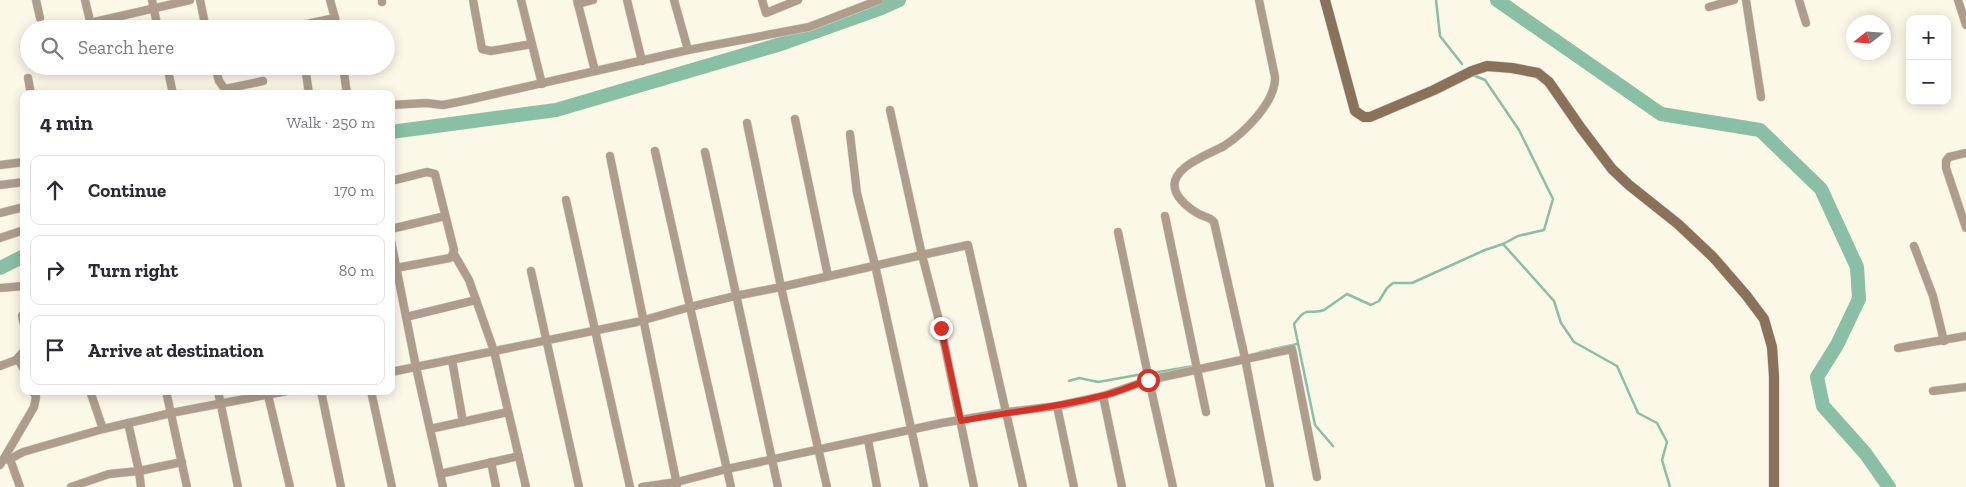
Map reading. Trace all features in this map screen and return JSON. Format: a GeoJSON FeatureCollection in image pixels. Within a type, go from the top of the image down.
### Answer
{"type":"FeatureCollection","features":[{"type":"Feature","properties":{"kind":"street"},"geometry":{"type":"LineString","coordinates":[[36,0],[40,18]]}},
{"type":"Feature","properties":{"kind":"street"},"geometry":{"type":"LineString","coordinates":[[85,0],[90,20]]}},
{"type":"Feature","properties":{"kind":"street"},"geometry":{"type":"LineString","coordinates":[[107,20],[152,3],[190,0]]}},
{"type":"Feature","properties":{"kind":"street"},"geometry":{"type":"LineString","coordinates":[[200,0],[204,20]]}},
{"type":"Feature","properties":{"kind":"street"},"geometry":{"type":"LineString","coordinates":[[327,20],[335,18],[330,0]]}},
{"type":"Feature","properties":{"kind":"street"},"geometry":{"type":"LineString","coordinates":[[474,0],[482,49],[491,51],[532,44]]}},
{"type":"Feature","properties":{"kind":"street"},"geometry":{"type":"LineString","coordinates":[[521,0],[542,84]]}},
{"type":"Feature","properties":{"kind":"street"},"geometry":{"type":"LineString","coordinates":[[593,0],[578,2],[595,71]]}},
{"type":"Feature","properties":{"kind":"street"},"geometry":{"type":"LineString","coordinates":[[627,0],[642,61]]}},
{"type":"Feature","properties":{"kind":"street"},"geometry":{"type":"LineString","coordinates":[[674,0],[688,50]]}},
{"type":"Feature","properties":{"kind":"street"},"geometry":{"type":"LineString","coordinates":[[762,0],[766,13],[798,0]]}},
{"type":"Feature","properties":{"kind":"street"},"geometry":{"type":"LineString","coordinates":[[395,105],[426,103],[443,105],[688,50],[809,27],[879,0]]}},
{"type":"Feature","properties":{"kind":"street"},"geometry":{"type":"LineString","coordinates":[[1259,0],[1275,77],[1275,85],[1268,102],[1237,136],[1224,146],[1192,162],[1178,174],[1175,182],[1175,191],[1180,199],[1198,214],[1211,218],[1214,222],[1245,358],[1270,487]]}},
{"type":"Feature","properties":{"kind":"street"},"geometry":{"type":"LineString","coordinates":[[1325,0],[1358,114],[1370,117],[1472,71],[1488,66],[1538,73],[1552,86],[1612,168],[1636,192],[1678,224],[1713,257],[1764,319],[1772,347],[1774,376],[1774,487]]}},
{"type":"Feature","properties":{"kind":"street"},"geometry":{"type":"LineString","coordinates":[[1709,7],[1734,0]]}},
{"type":"Feature","properties":{"kind":"street"},"geometry":{"type":"LineString","coordinates":[[1746,0],[1760,96]]}},
{"type":"Feature","properties":{"kind":"street"},"geometry":{"type":"LineString","coordinates":[[1799,0],[1806,23]]}},
{"type":"Feature","properties":{"kind":"street"},"geometry":{"type":"LineString","coordinates":[[1958,0],[1966,25]]}},
{"type":"Feature","properties":{"kind":"street"},"geometry":{"type":"LineString","coordinates":[[152,3],[156,20]]}},
{"type":"Feature","properties":{"kind":"street"},"geometry":{"type":"LineString","coordinates":[[169,75],[172,90]]}},
{"type":"Feature","properties":{"kind":"street"},"geometry":{"type":"LineString","coordinates":[[217,75],[226,90]]}},
{"type":"Feature","properties":{"kind":"street"},"geometry":{"type":"LineString","coordinates":[[306,75],[308,90]]}},
{"type":"Feature","properties":{"kind":"street"},"geometry":{"type":"LineString","coordinates":[[344,75],[346,90]]}},
{"type":"Feature","properties":{"kind":"street"},"geometry":{"type":"LineString","coordinates":[[28,78],[30,90]]}},
{"type":"Feature","properties":{"kind":"street"},"geometry":{"type":"LineString","coordinates":[[234,90],[263,81]]}},
{"type":"Feature","properties":{"kind":"street"},"geometry":{"type":"LineString","coordinates":[[890,110],[922,255],[941,328],[974,487]]}},
{"type":"Feature","properties":{"kind":"street"},"geometry":{"type":"LineString","coordinates":[[795,119],[828,276]]}},
{"type":"Feature","properties":{"kind":"street"},"geometry":{"type":"LineString","coordinates":[[748,123],[781,287],[827,487]]}},
{"type":"Feature","properties":{"kind":"street"},"geometry":{"type":"LineString","coordinates":[[850,134],[857,193],[875,265],[924,487]]}},
{"type":"Feature","properties":{"kind":"street"},"geometry":{"type":"LineString","coordinates":[[655,151],[731,487]]}},
{"type":"Feature","properties":{"kind":"street"},"geometry":{"type":"LineString","coordinates":[[705,152],[778,487]]}},
{"type":"Feature","properties":{"kind":"street"},"geometry":{"type":"LineString","coordinates":[[1966,152],[1949,157],[1946,162],[1946,168],[1966,228]]}},
{"type":"Feature","properties":{"kind":"street"},"geometry":{"type":"LineString","coordinates":[[610,156],[677,485]]}},
{"type":"Feature","properties":{"kind":"street"},"geometry":{"type":"LineString","coordinates":[[0,165],[20,162]]}},
{"type":"Feature","properties":{"kind":"street"},"geometry":{"type":"LineString","coordinates":[[395,180],[427,172],[435,174],[454,254],[469,280],[494,351],[526,487]]}},
{"type":"Feature","properties":{"kind":"street"},"geometry":{"type":"LineString","coordinates":[[0,185],[20,182]]}},
{"type":"Feature","properties":{"kind":"street"},"geometry":{"type":"LineString","coordinates":[[566,200],[630,487]]}},
{"type":"Feature","properties":{"kind":"street"},"geometry":{"type":"LineString","coordinates":[[0,212],[20,208]]}},
{"type":"Feature","properties":{"kind":"street"},"geometry":{"type":"LineString","coordinates":[[395,228],[445,216]]}},
{"type":"Feature","properties":{"kind":"street"},"geometry":{"type":"LineString","coordinates":[[1165,216],[1206,412]]}},
{"type":"Feature","properties":{"kind":"street"},"geometry":{"type":"LineString","coordinates":[[0,229],[1,238],[20,231]]}},
{"type":"Feature","properties":{"kind":"street"},"geometry":{"type":"LineString","coordinates":[[1118,232],[1148,380],[1173,487]]}},
{"type":"Feature","properties":{"kind":"street"},"geometry":{"type":"LineString","coordinates":[[395,371],[642,320],[735,296],[968,245],[1023,487]]}},
{"type":"Feature","properties":{"kind":"street"},"geometry":{"type":"LineString","coordinates":[[1914,246],[1933,296],[1944,341]]}},
{"type":"Feature","properties":{"kind":"street"},"geometry":{"type":"LineString","coordinates":[[396,268],[450,258],[454,254]]}},
{"type":"Feature","properties":{"kind":"street"},"geometry":{"type":"LineString","coordinates":[[395,263],[443,487]]}},
{"type":"Feature","properties":{"kind":"street"},"geometry":{"type":"LineString","coordinates":[[531,271],[579,487]]}},
{"type":"Feature","properties":{"kind":"street"},"geometry":{"type":"LineString","coordinates":[[0,288],[20,286]]}},
{"type":"Feature","properties":{"kind":"street"},"geometry":{"type":"LineString","coordinates":[[406,317],[476,300]]}},
{"type":"Feature","properties":{"kind":"street"},"geometry":{"type":"LineString","coordinates":[[1898,348],[1966,336]]}},
{"type":"Feature","properties":{"kind":"street"},"geometry":{"type":"LineString","coordinates":[[642,487],[677,485],[727,469],[818,449],[1007,412],[1057,406],[1103,396],[1148,380],[1292,349],[1317,477]]}},
{"type":"Feature","properties":{"kind":"street"},"geometry":{"type":"LineString","coordinates":[[0,366],[16,360],[20,356]]}},
{"type":"Feature","properties":{"kind":"street"},"geometry":{"type":"LineString","coordinates":[[16,360],[20,362]]}},
{"type":"Feature","properties":{"kind":"street"},"geometry":{"type":"LineString","coordinates":[[452,360],[463,422]]}},
{"type":"Feature","properties":{"kind":"street"},"geometry":{"type":"LineString","coordinates":[[1933,391],[1966,387]]}},
{"type":"Feature","properties":{"kind":"street"},"geometry":{"type":"LineString","coordinates":[[4,462],[34,408],[35,395]]}},
{"type":"Feature","properties":{"kind":"street"},"geometry":{"type":"LineString","coordinates":[[91,395],[103,429]]}},
{"type":"Feature","properties":{"kind":"street"},"geometry":{"type":"LineString","coordinates":[[167,395],[187,487]]}},
{"type":"Feature","properties":{"kind":"street"},"geometry":{"type":"LineString","coordinates":[[219,395],[238,487]]}},
{"type":"Feature","properties":{"kind":"street"},"geometry":{"type":"LineString","coordinates":[[4,462],[24,452],[103,429],[260,395]]}},
{"type":"Feature","properties":{"kind":"street"},"geometry":{"type":"LineString","coordinates":[[268,395],[290,487]]}},
{"type":"Feature","properties":{"kind":"street"},"geometry":{"type":"LineString","coordinates":[[322,395],[341,487]]}},
{"type":"Feature","properties":{"kind":"street"},"geometry":{"type":"LineString","coordinates":[[372,395],[392,487]]}},
{"type":"Feature","properties":{"kind":"street"},"geometry":{"type":"LineString","coordinates":[[1103,396],[1122,487]]}},
{"type":"Feature","properties":{"kind":"street"},"geometry":{"type":"LineString","coordinates":[[1057,406],[1074,487]]}},
{"type":"Feature","properties":{"kind":"street"},"geometry":{"type":"LineString","coordinates":[[430,429],[508,412]]}},
{"type":"Feature","properties":{"kind":"street"},"geometry":{"type":"LineString","coordinates":[[128,423],[141,487]]}},
{"type":"Feature","properties":{"kind":"street"},"geometry":{"type":"LineString","coordinates":[[868,440],[877,487]]}},
{"type":"Feature","properties":{"kind":"street"},"geometry":{"type":"LineString","coordinates":[[440,474],[519,456]]}},
{"type":"Feature","properties":{"kind":"street"},"geometry":{"type":"LineString","coordinates":[[4,462],[20,487]]}},
{"type":"Feature","properties":{"kind":"street"},"geometry":{"type":"LineString","coordinates":[[71,487],[109,474],[138,471],[182,462]]}},
{"type":"Feature","properties":{"kind":"street"},"geometry":{"type":"LineString","coordinates":[[491,462],[496,487]]}},
{"type":"Feature","properties":{"kind":"waterway"},"geometry":{"type":"LineString","coordinates":[[395,131],[556,110],[781,44],[899,0]]}},
{"type":"Feature","properties":{"kind":"waterway"},"geometry":{"type":"LineString","coordinates":[[1436,0],[1440,36],[1462,64]]}},
{"type":"Feature","properties":{"kind":"waterway"},"geometry":{"type":"LineString","coordinates":[[1497,0],[1661,114],[1760,130],[1821,189],[1857,267],[1859,299],[1837,345],[1817,377],[1823,406],[1865,453],[1889,487]]}},
{"type":"Feature","properties":{"kind":"waterway"},"geometry":{"type":"LineString","coordinates":[[1333,446],[1315,425],[1294,324],[1299,318],[1306,312],[1324,310],[1347,294],[1371,305],[1379,301],[1387,288],[1393,283],[1412,283],[1518,236],[1544,230],[1553,199],[1519,130],[1485,80],[1473,75]]}},
{"type":"Feature","properties":{"kind":"waterway"},"geometry":{"type":"LineString","coordinates":[[1503,244],[1554,301],[1561,323],[1574,342],[1617,366],[1638,413],[1657,423],[1667,442],[1662,460],[1670,487]]}},
{"type":"Feature","properties":{"kind":"waterway"},"geometry":{"type":"LineString","coordinates":[[0,268],[20,258]]}},
{"type":"Feature","properties":{"kind":"waterway"},"geometry":{"type":"LineString","coordinates":[[1260,352],[1297,344]]}},
{"type":"Feature","properties":{"kind":"waterway"},"geometry":{"type":"LineString","coordinates":[[1152,373],[1194,366]]}},
{"type":"Feature","properties":{"kind":"waterway"},"geometry":{"type":"LineString","coordinates":[[1069,381],[1079,378],[1098,382],[1143,374]]}},
{"type":"Feature","properties":{"kind":"route"},"geometry":{"type":"LineString","coordinates":[[941,328],[961,421],[1007,412],[1057,406],[1103,396],[1148,380]]}}]}
